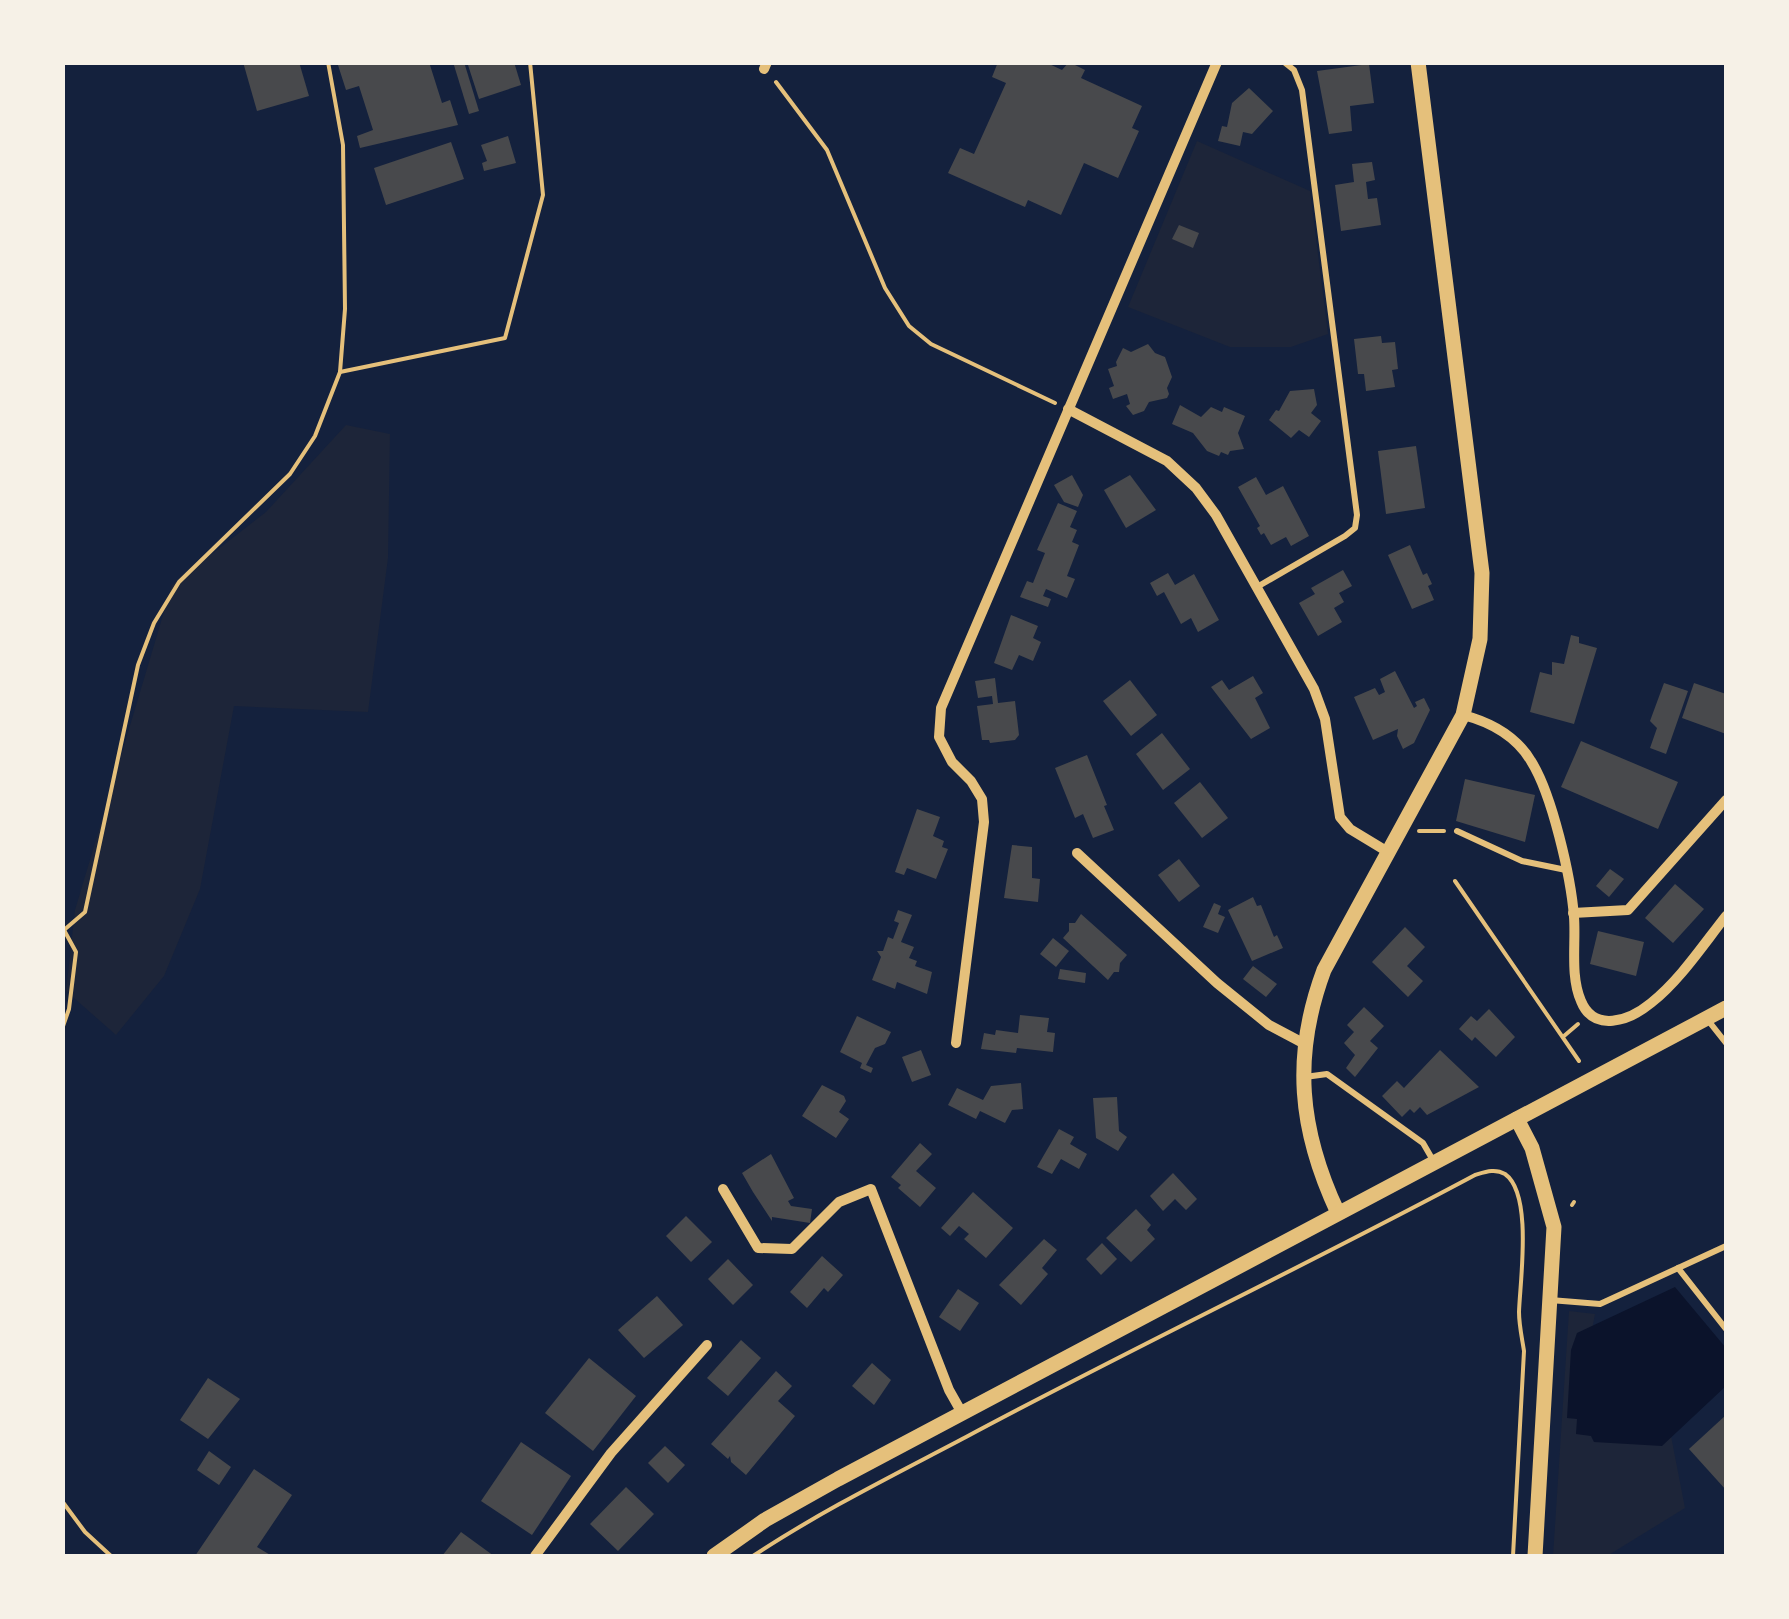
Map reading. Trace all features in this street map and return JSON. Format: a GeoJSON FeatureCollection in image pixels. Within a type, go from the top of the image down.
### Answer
{"type":"FeatureCollection","features":[{"type":"Feature","properties":{"kind":"street"},"geometry":{"type":"LineString","coordinates":[[956,1043],[984,822],[982,799],[952,762],[939,737],[941,708],[1217,62]]}},
{"type":"Feature","properties":{"kind":"street"},"geometry":{"type":"LineString","coordinates":[[1338,1213],[1306,1122],[1303,1043],[1310,1007],[1324,970],[1463,715],[1480,639],[1482,573],[1418,62]]}},
{"type":"Feature","properties":{"kind":"street"},"geometry":{"type":"LineString","coordinates":[[1068,409],[1167,461],[1196,488],[1216,515],[1314,689],[1325,719],[1340,816],[1350,829],[1388,852]]}},
{"type":"Feature","properties":{"kind":"street"},"geometry":{"type":"LineString","coordinates":[[1463,715],[1493,725],[1532,761],[1566,870],[1574,914],[1576,989],[1590,1016],[1614,1022],[1654,1001],[1726,916]]}},
{"type":"Feature","properties":{"kind":"street"},"geometry":{"type":"LineString","coordinates":[[1574,914],[1628,910],[1726,800]]}},
{"type":"Feature","properties":{"kind":"street"},"geometry":{"type":"LineString","coordinates":[[1077,853],[1218,983],[1270,1025],[1303,1043]]}},
{"type":"Feature","properties":{"kind":"street"},"geometry":{"type":"LineString","coordinates":[[714,1556],[801,1499],[1726,1008]]}},
{"type":"Feature","properties":{"kind":"street"},"geometry":{"type":"LineString","coordinates":[[1517,1119],[1532,1148],[1554,1226],[1535,1556]]}},
{"type":"Feature","properties":{"kind":"street"},"geometry":{"type":"LineString","coordinates":[[723,1190],[758,1248],[792,1249],[839,1202],[871,1188],[949,1390],[962,1413]]}},
{"type":"Feature","properties":{"kind":"street"},"geometry":{"type":"LineString","coordinates":[[535,1556],[611,1453],[707,1346]]}},
{"type":"Feature","properties":{"kind":"lane"},"geometry":{"type":"LineString","coordinates":[[1256,588],[1345,536],[1355,528],[1357,515],[1302,90],[1294,70],[1284,62]]}},
{"type":"Feature","properties":{"kind":"lane"},"geometry":{"type":"LineString","coordinates":[[1457,830],[1522,860],[1566,870]]}},
{"type":"Feature","properties":{"kind":"lane"},"geometry":{"type":"LineString","coordinates":[[1706,1018],[1726,1043]]}},
{"type":"Feature","properties":{"kind":"lane"},"geometry":{"type":"LineString","coordinates":[[1304,1077],[1328,1074],[1423,1144],[1434,1163]]}},
{"type":"Feature","properties":{"kind":"lane"},"geometry":{"type":"LineString","coordinates":[[1550,1300],[1600,1304],[1726,1246]]}},
{"type":"Feature","properties":{"kind":"lane"},"geometry":{"type":"LineString","coordinates":[[1678,1268],[1726,1330]]}},
{"type":"Feature","properties":{"kind":"path"},"geometry":{"type":"LineString","coordinates":[[62,1030],[69,1009],[76,952],[63,930],[85,912],[138,666],[154,623],[179,582],[290,474],[315,436],[340,372],[345,310],[343,144],[328,62]]}},
{"type":"Feature","properties":{"kind":"path"},"geometry":{"type":"LineString","coordinates":[[340,372],[505,338],[543,195],[530,62]]}},
{"type":"Feature","properties":{"kind":"path"},"geometry":{"type":"LineString","coordinates":[[766,66],[826,150],[885,288],[909,326],[931,344],[1068,409]]}},
{"type":"Feature","properties":{"kind":"path"},"geometry":{"type":"LineString","coordinates":[[1414,830],[1457,830]]}},
{"type":"Feature","properties":{"kind":"path"},"geometry":{"type":"LineString","coordinates":[[1455,881],[1580,1062]]}},
{"type":"Feature","properties":{"kind":"path"},"geometry":{"type":"LineString","coordinates":[[753,1556],[822,1514],[1040,1398],[1490,1170],[1504,1173],[1512,1183],[1520,1208],[1523,1250],[1519,1310],[1524,1351],[1512,1556]]}},
{"type":"Feature","properties":{"kind":"path"},"geometry":{"type":"LineString","coordinates":[[1523,1250],[1532,1256]]}},
{"type":"Feature","properties":{"kind":"path"},"geometry":{"type":"LineString","coordinates":[[1519,1310],[1528,1306]]}},
{"type":"Feature","properties":{"kind":"path"},"geometry":{"type":"LineString","coordinates":[[62,1501],[85,1532],[111,1556]]}},
{"type":"Feature","properties":{"kind":"shaded area"},"geometry":{"type":"Polygon","coordinates":[[[1197,141],[1310,191],[1328,334],[1291,347],[1230,347],[1128,307],[1197,141]]]}},
{"type":"Feature","properties":{"kind":"shaded area"},"geometry":{"type":"Polygon","coordinates":[[[346,425],[390,434],[388,558],[368,712],[234,706],[200,889],[164,976],[116,1035],[66,991],[75,910],[172,585],[266,512],[346,425]]]}},
{"type":"Feature","properties":{"kind":"shaded area"},"geometry":{"type":"Polygon","coordinates":[[[1675,1287],[1726,1348],[1726,1386],[1662,1446],[1594,1442],[1591,1436],[1576,1434],[1577,1419],[1567,1418],[1571,1350],[1577,1333],[1675,1287]]]}},
{"type":"Feature","properties":{"kind":"shaded area"},"geometry":{"type":"Polygon","coordinates":[[[1569,1311],[1595,1314],[1576,1415],[1671,1436],[1685,1508],[1607,1556],[1553,1556],[1569,1311]]]}},
{"type":"Feature","properties":{"kind":"building"},"geometry":{"type":"Polygon","coordinates":[[[243,62],[299,62],[309,96],[257,111],[243,62]]]}},
{"type":"Feature","properties":{"kind":"building"},"geometry":{"type":"Polygon","coordinates":[[[337,62],[429,62],[442,103],[450,100],[458,125],[360,148],[357,136],[373,130],[359,86],[346,90],[337,62]]]}},
{"type":"Feature","properties":{"kind":"building"},"geometry":{"type":"Polygon","coordinates":[[[453,62],[464,62],[479,111],[469,114],[453,62]]]}},
{"type":"Feature","properties":{"kind":"building"},"geometry":{"type":"Polygon","coordinates":[[[467,62],[514,62],[521,85],[479,99],[467,62]]]}},
{"type":"Feature","properties":{"kind":"building"},"geometry":{"type":"Polygon","coordinates":[[[998,62],[1045,62],[1062,70],[1069,62],[1085,70],[1081,78],[1142,106],[1132,128],[1139,131],[1118,178],[1084,163],[1061,215],[1028,200],[1025,207],[948,173],[960,148],[974,154],[1006,83],[992,77],[998,62]]]}},
{"type":"Feature","properties":{"kind":"building"},"geometry":{"type":"Polygon","coordinates":[[[1369,64],[1374,103],[1350,106],[1352,131],[1329,134],[1317,71],[1369,64]]]}},
{"type":"Feature","properties":{"kind":"building"},"geometry":{"type":"Polygon","coordinates":[[[1249,88],[1273,111],[1252,134],[1243,132],[1240,146],[1218,141],[1222,126],[1227,127],[1232,103],[1249,88]]]}},
{"type":"Feature","properties":{"kind":"building"},"geometry":{"type":"Polygon","coordinates":[[[508,136],[516,163],[484,171],[482,163],[487,161],[481,145],[508,136]]]}},
{"type":"Feature","properties":{"kind":"building"},"geometry":{"type":"Polygon","coordinates":[[[451,142],[464,179],[386,205],[374,168],[451,142]]]}},
{"type":"Feature","properties":{"kind":"building"},"geometry":{"type":"Polygon","coordinates":[[[1372,162],[1375,180],[1366,182],[1368,199],[1377,198],[1381,225],[1341,231],[1335,185],[1354,182],[1352,164],[1372,162]]]}},
{"type":"Feature","properties":{"kind":"building"},"geometry":{"type":"Polygon","coordinates":[[[1179,225],[1199,233],[1193,248],[1172,239],[1179,225]]]}},
{"type":"Feature","properties":{"kind":"building"},"geometry":{"type":"Polygon","coordinates":[[[1381,336],[1382,343],[1395,342],[1395,387],[1366,391],[1364,374],[1358,374],[1354,339],[1381,336]]]}},
{"type":"Feature","properties":{"kind":"building"},"geometry":{"type":"Polygon","coordinates":[[[1148,344],[1165,357],[1172,377],[1167,388],[1169,394],[1149,402],[1144,411],[1133,415],[1126,406],[1130,404],[1127,394],[1113,399],[1109,388],[1114,386],[1108,369],[1117,366],[1123,348],[1131,352],[1148,344]]]}},
{"type":"Feature","properties":{"kind":"building"},"geometry":{"type":"Polygon","coordinates":[[[1314,389],[1317,405],[1311,413],[1321,421],[1309,437],[1299,430],[1291,438],[1269,420],[1290,391],[1314,389]]]}},
{"type":"Feature","properties":{"kind":"building"},"geometry":{"type":"Polygon","coordinates":[[[1180,405],[1201,417],[1211,407],[1222,412],[1224,407],[1245,416],[1238,433],[1244,449],[1230,451],[1228,455],[1221,452],[1219,456],[1207,451],[1193,433],[1172,424],[1180,405]]]}},
{"type":"Feature","properties":{"kind":"building"},"geometry":{"type":"Polygon","coordinates":[[[1416,446],[1425,508],[1386,514],[1378,451],[1416,446]]]}},
{"type":"Feature","properties":{"kind":"building"},"geometry":{"type":"Polygon","coordinates":[[[1072,475],[1083,495],[1078,507],[1064,502],[1054,485],[1072,475]]]}},
{"type":"Feature","properties":{"kind":"building"},"geometry":{"type":"Polygon","coordinates":[[[1130,475],[1156,510],[1126,528],[1104,490],[1130,475]]]}},
{"type":"Feature","properties":{"kind":"building"},"geometry":{"type":"Polygon","coordinates":[[[1256,477],[1266,495],[1283,486],[1309,536],[1291,546],[1286,537],[1271,545],[1264,533],[1261,535],[1238,487],[1256,477]]]}},
{"type":"Feature","properties":{"kind":"building"},"geometry":{"type":"Polygon","coordinates":[[[1058,503],[1077,511],[1070,527],[1077,530],[1072,542],[1079,545],[1067,576],[1075,579],[1067,598],[1046,589],[1043,596],[1051,599],[1048,607],[1020,597],[1027,581],[1033,583],[1045,553],[1037,550],[1058,503]]]}},
{"type":"Feature","properties":{"kind":"building"},"geometry":{"type":"Polygon","coordinates":[[[1410,545],[1423,575],[1427,573],[1432,584],[1428,586],[1434,600],[1412,609],[1388,555],[1410,545]]]}},
{"type":"Feature","properties":{"kind":"building"},"geometry":{"type":"Polygon","coordinates":[[[1343,570],[1352,586],[1339,593],[1344,602],[1334,608],[1342,622],[1318,636],[1299,603],[1315,594],[1311,588],[1343,570]]]}},
{"type":"Feature","properties":{"kind":"building"},"geometry":{"type":"Polygon","coordinates":[[[1168,573],[1175,585],[1194,574],[1219,620],[1198,632],[1191,618],[1181,624],[1164,592],[1157,596],[1150,583],[1168,573]]]}},
{"type":"Feature","properties":{"kind":"building"},"geometry":{"type":"Polygon","coordinates":[[[1011,615],[1038,626],[1033,638],[1041,642],[1033,661],[1019,655],[1012,670],[994,663],[1011,615]]]}},
{"type":"Feature","properties":{"kind":"building"},"geometry":{"type":"Polygon","coordinates":[[[1571,635],[1579,637],[1579,643],[1597,648],[1574,724],[1530,712],[1540,672],[1552,675],[1552,662],[1564,664],[1571,635]]]}},
{"type":"Feature","properties":{"kind":"building"},"geometry":{"type":"Polygon","coordinates":[[[1395,671],[1414,708],[1415,702],[1424,698],[1430,710],[1414,743],[1403,749],[1398,729],[1373,740],[1354,697],[1375,688],[1379,695],[1385,692],[1380,679],[1395,671]]]}},
{"type":"Feature","properties":{"kind":"building"},"geometry":{"type":"Polygon","coordinates":[[[1253,676],[1263,693],[1255,698],[1270,728],[1251,739],[1211,687],[1222,680],[1229,690],[1253,676]]]}},
{"type":"Feature","properties":{"kind":"building"},"geometry":{"type":"Polygon","coordinates":[[[995,678],[998,703],[1015,701],[1019,735],[1015,740],[990,743],[982,740],[977,706],[993,704],[992,696],[978,698],[975,681],[995,678]]]}},
{"type":"Feature","properties":{"kind":"building"},"geometry":{"type":"Polygon","coordinates":[[[1130,680],[1157,715],[1131,736],[1103,701],[1130,680]]]}},
{"type":"Feature","properties":{"kind":"building"},"geometry":{"type":"Polygon","coordinates":[[[1664,683],[1688,691],[1666,754],[1650,748],[1657,728],[1650,721],[1664,683]]]}},
{"type":"Feature","properties":{"kind":"building"},"geometry":{"type":"Polygon","coordinates":[[[1694,683],[1726,694],[1726,734],[1682,718],[1694,683]]]}},
{"type":"Feature","properties":{"kind":"building"},"geometry":{"type":"Polygon","coordinates":[[[1162,733],[1190,769],[1163,790],[1136,754],[1162,733]]]}},
{"type":"Feature","properties":{"kind":"building"},"geometry":{"type":"Polygon","coordinates":[[[1581,741],[1678,782],[1658,829],[1561,787],[1581,741]]]}},
{"type":"Feature","properties":{"kind":"building"},"geometry":{"type":"Polygon","coordinates":[[[1087,755],[1114,830],[1093,838],[1083,814],[1075,818],[1055,768],[1087,755]]]}},
{"type":"Feature","properties":{"kind":"building"},"geometry":{"type":"Polygon","coordinates":[[[1465,779],[1535,795],[1525,842],[1456,821],[1465,779]]]}},
{"type":"Feature","properties":{"kind":"building"},"geometry":{"type":"Polygon","coordinates":[[[1200,782],[1228,818],[1202,838],[1174,803],[1200,782]]]}},
{"type":"Feature","properties":{"kind":"building"},"geometry":{"type":"Polygon","coordinates":[[[917,809],[940,817],[933,836],[944,841],[942,847],[948,849],[936,879],[907,868],[904,875],[895,872],[917,809]]]}},
{"type":"Feature","properties":{"kind":"building"},"geometry":{"type":"Polygon","coordinates":[[[1012,845],[1032,847],[1032,878],[1040,879],[1038,902],[1004,898],[1012,845]]]}},
{"type":"Feature","properties":{"kind":"building"},"geometry":{"type":"Polygon","coordinates":[[[1179,859],[1200,886],[1179,902],[1158,875],[1179,859]]]}},
{"type":"Feature","properties":{"kind":"building"},"geometry":{"type":"Polygon","coordinates":[[[1610,869],[1624,879],[1609,897],[1596,886],[1610,869]]]}},
{"type":"Feature","properties":{"kind":"building"},"geometry":{"type":"Polygon","coordinates":[[[1675,884],[1704,909],[1673,943],[1645,918],[1675,884]]]}},
{"type":"Feature","properties":{"kind":"building"},"geometry":{"type":"Polygon","coordinates":[[[1253,897],[1283,948],[1252,961],[1228,910],[1253,897]]]}},
{"type":"Feature","properties":{"kind":"building"},"geometry":{"type":"Polygon","coordinates":[[[1214,903],[1221,906],[1218,914],[1225,917],[1218,933],[1203,927],[1214,903]]]}},
{"type":"Feature","properties":{"kind":"building"},"geometry":{"type":"Polygon","coordinates":[[[898,910],[912,915],[901,942],[914,947],[909,958],[917,961],[915,966],[932,972],[927,994],[897,982],[895,989],[872,980],[881,957],[877,951],[883,951],[888,937],[893,939],[899,923],[894,921],[898,910]]]}},
{"type":"Feature","properties":{"kind":"building"},"geometry":{"type":"Polygon","coordinates":[[[1081,914],[1127,955],[1119,972],[1108,980],[1063,938],[1069,923],[1075,923],[1081,914]]]}},
{"type":"Feature","properties":{"kind":"building"},"geometry":{"type":"Polygon","coordinates":[[[1405,927],[1425,947],[1407,966],[1423,981],[1408,997],[1372,962],[1405,927]]]}},
{"type":"Feature","properties":{"kind":"building"},"geometry":{"type":"Polygon","coordinates":[[[1598,931],[1644,942],[1636,976],[1590,964],[1598,931]]]}},
{"type":"Feature","properties":{"kind":"building"},"geometry":{"type":"Polygon","coordinates":[[[1053,938],[1069,951],[1056,967],[1040,954],[1053,938]]]}},
{"type":"Feature","properties":{"kind":"building"},"geometry":{"type":"Polygon","coordinates":[[[1253,966],[1277,984],[1266,997],[1243,979],[1253,966]]]}},
{"type":"Feature","properties":{"kind":"building"},"geometry":{"type":"Polygon","coordinates":[[[1060,969],[1086,973],[1085,983],[1058,979],[1060,969]]]}},
{"type":"Feature","properties":{"kind":"building"},"geometry":{"type":"Polygon","coordinates":[[[1364,1007],[1384,1026],[1370,1041],[1378,1048],[1355,1077],[1346,1068],[1355,1055],[1344,1043],[1354,1032],[1347,1025],[1364,1007]]]}},
{"type":"Feature","properties":{"kind":"building"},"geometry":{"type":"Polygon","coordinates":[[[1489,1009],[1515,1037],[1496,1057],[1475,1037],[1472,1041],[1459,1029],[1471,1016],[1477,1021],[1489,1009]]]}},
{"type":"Feature","properties":{"kind":"building"},"geometry":{"type":"Polygon","coordinates":[[[1020,1015],[1049,1018],[1047,1032],[1055,1033],[1053,1052],[981,1049],[984,1033],[1018,1033],[1020,1015]]]}},
{"type":"Feature","properties":{"kind":"building"},"geometry":{"type":"Polygon","coordinates":[[[857,1016],[891,1032],[885,1044],[875,1048],[866,1065],[873,1068],[871,1073],[860,1068],[862,1063],[840,1052],[857,1016]]]}},
{"type":"Feature","properties":{"kind":"building"},"geometry":{"type":"Polygon","coordinates":[[[921,1050],[931,1075],[912,1082],[902,1057],[921,1050]]]}},
{"type":"Feature","properties":{"kind":"building"},"geometry":{"type":"Polygon","coordinates":[[[1440,1050],[1479,1087],[1427,1115],[1420,1107],[1414,1113],[1410,1109],[1402,1117],[1382,1096],[1397,1081],[1404,1088],[1440,1050]]]}},
{"type":"Feature","properties":{"kind":"building"},"geometry":{"type":"Polygon","coordinates":[[[1021,1083],[1023,1109],[1012,1110],[1005,1123],[980,1111],[976,1119],[948,1105],[957,1088],[983,1100],[991,1086],[1021,1083]]]}},
{"type":"Feature","properties":{"kind":"building"},"geometry":{"type":"Polygon","coordinates":[[[822,1085],[844,1096],[846,1101],[839,1112],[849,1119],[836,1138],[802,1116],[822,1085]]]}},
{"type":"Feature","properties":{"kind":"building"},"geometry":{"type":"Polygon","coordinates":[[[1117,1097],[1119,1131],[1127,1137],[1118,1151],[1096,1138],[1093,1098],[1117,1097]]]}},
{"type":"Feature","properties":{"kind":"building"},"geometry":{"type":"Polygon","coordinates":[[[1059,1129],[1074,1137],[1070,1144],[1087,1154],[1079,1169],[1061,1159],[1052,1174],[1037,1167],[1059,1129]]]}},
{"type":"Feature","properties":{"kind":"building"},"geometry":{"type":"Polygon","coordinates":[[[920,1143],[932,1154],[916,1171],[936,1188],[920,1207],[891,1177],[920,1143]]]}},
{"type":"Feature","properties":{"kind":"building"},"geometry":{"type":"Polygon","coordinates":[[[771,1154],[794,1198],[788,1201],[791,1206],[812,1209],[810,1223],[772,1217],[772,1221],[742,1173],[771,1154]]]}},
{"type":"Feature","properties":{"kind":"building"},"geometry":{"type":"Polygon","coordinates":[[[1173,1173],[1197,1199],[1186,1210],[1175,1199],[1163,1211],[1150,1196],[1173,1173]]]}},
{"type":"Feature","properties":{"kind":"building"},"geometry":{"type":"Polygon","coordinates":[[[973,1192],[1013,1228],[986,1258],[964,1239],[969,1234],[959,1226],[950,1236],[941,1228],[973,1192]]]}},
{"type":"Feature","properties":{"kind":"building"},"geometry":{"type":"Polygon","coordinates":[[[1136,1209],[1151,1225],[1147,1230],[1155,1239],[1131,1262],[1106,1238],[1136,1209]]]}},
{"type":"Feature","properties":{"kind":"building"},"geometry":{"type":"Polygon","coordinates":[[[686,1216],[712,1242],[691,1262],[666,1236],[686,1216]]]}},
{"type":"Feature","properties":{"kind":"building"},"geometry":{"type":"Polygon","coordinates":[[[1044,1239],[1057,1250],[1042,1268],[1048,1274],[1021,1305],[999,1285],[1044,1239]]]}},
{"type":"Feature","properties":{"kind":"building"},"geometry":{"type":"Polygon","coordinates":[[[1102,1243],[1117,1259],[1101,1275],[1086,1259],[1102,1243]]]}},
{"type":"Feature","properties":{"kind":"building"},"geometry":{"type":"Polygon","coordinates":[[[822,1256],[843,1275],[828,1292],[824,1288],[807,1308],[790,1292],[822,1256]]]}},
{"type":"Feature","properties":{"kind":"building"},"geometry":{"type":"Polygon","coordinates":[[[728,1259],[753,1285],[733,1305],[708,1279],[728,1259]]]}},
{"type":"Feature","properties":{"kind":"building"},"geometry":{"type":"Polygon","coordinates":[[[958,1289],[979,1303],[960,1331],[939,1317],[958,1289]]]}},
{"type":"Feature","properties":{"kind":"building"},"geometry":{"type":"Polygon","coordinates":[[[657,1296],[683,1325],[644,1358],[618,1330],[657,1296]]]}},
{"type":"Feature","properties":{"kind":"building"},"geometry":{"type":"Polygon","coordinates":[[[741,1340],[761,1358],[728,1396],[707,1378],[741,1340]]]}},
{"type":"Feature","properties":{"kind":"building"},"geometry":{"type":"Polygon","coordinates":[[[589,1358],[636,1396],[593,1451],[545,1413],[589,1358]]]}},
{"type":"Feature","properties":{"kind":"building"},"geometry":{"type":"Polygon","coordinates":[[[872,1363],[891,1380],[874,1405],[852,1386],[872,1363]]]}},
{"type":"Feature","properties":{"kind":"building"},"geometry":{"type":"Polygon","coordinates":[[[776,1371],[792,1386],[778,1401],[795,1416],[746,1475],[731,1462],[730,1456],[728,1459],[711,1444],[776,1371]]]}},
{"type":"Feature","properties":{"kind":"building"},"geometry":{"type":"Polygon","coordinates":[[[208,1378],[240,1399],[208,1439],[180,1420],[208,1378]]]}},
{"type":"Feature","properties":{"kind":"building"},"geometry":{"type":"Polygon","coordinates":[[[1726,1415],[1726,1490],[1689,1449],[1726,1415]]]}},
{"type":"Feature","properties":{"kind":"building"},"geometry":{"type":"Polygon","coordinates":[[[521,1442],[571,1476],[532,1535],[481,1501],[521,1442]]]}},
{"type":"Feature","properties":{"kind":"building"},"geometry":{"type":"Polygon","coordinates":[[[665,1446],[685,1465],[668,1483],[648,1463],[665,1446]]]}},
{"type":"Feature","properties":{"kind":"building"},"geometry":{"type":"Polygon","coordinates":[[[209,1451],[231,1467],[219,1485],[197,1470],[209,1451]]]}},
{"type":"Feature","properties":{"kind":"building"},"geometry":{"type":"Polygon","coordinates":[[[254,1469],[292,1495],[257,1547],[272,1556],[195,1556],[254,1469]]]}},
{"type":"Feature","properties":{"kind":"building"},"geometry":{"type":"Polygon","coordinates":[[[626,1487],[654,1514],[618,1551],[590,1524],[626,1487]]]}},
{"type":"Feature","properties":{"kind":"building"},"geometry":{"type":"Polygon","coordinates":[[[461,1532],[494,1556],[442,1556],[461,1532]]]}}]}
